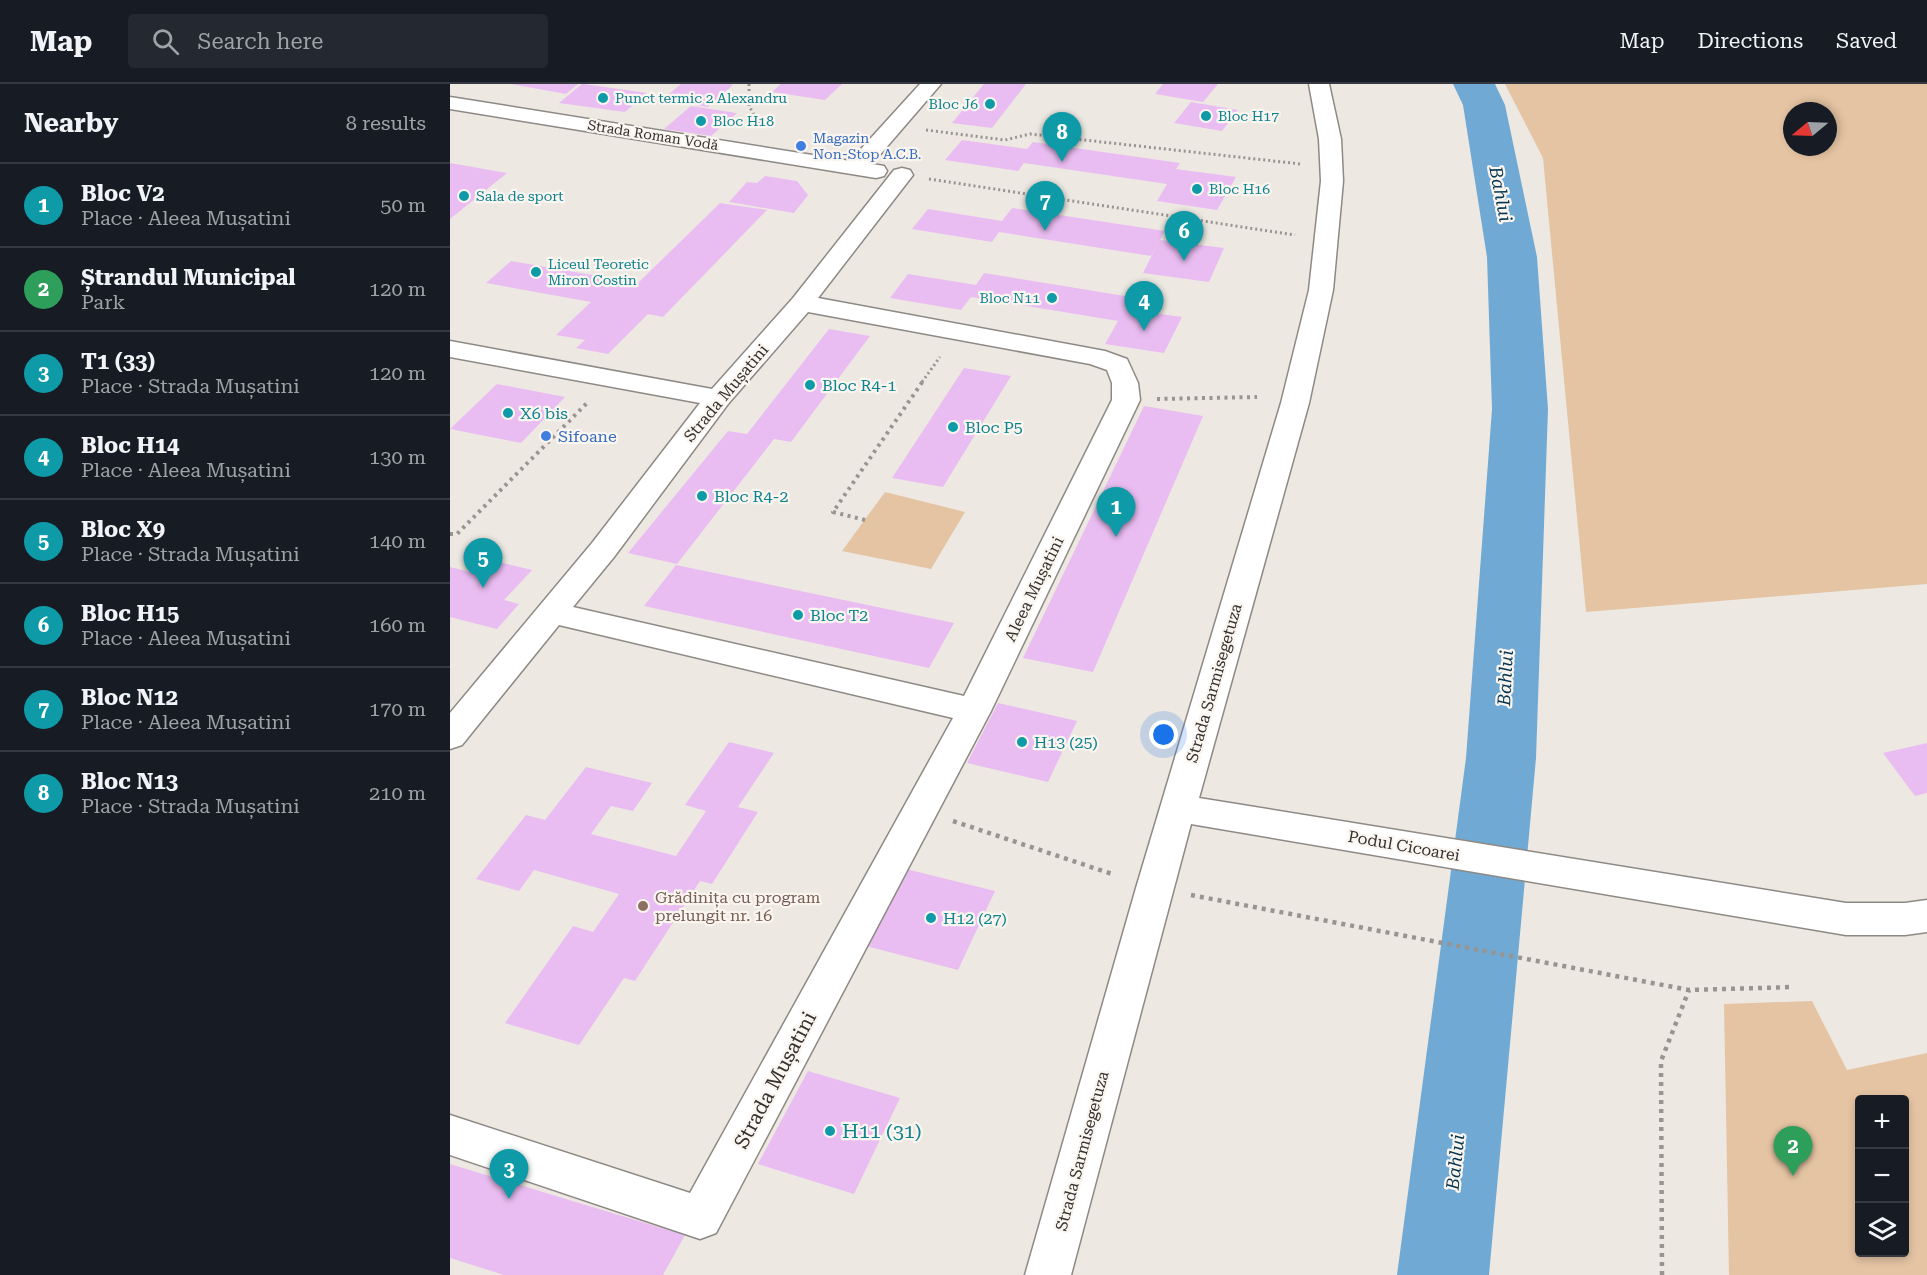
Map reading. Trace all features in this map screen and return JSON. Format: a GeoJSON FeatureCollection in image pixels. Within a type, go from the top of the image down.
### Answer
{"type":"FeatureCollection","features":[{"type":"Feature","properties":{"kind":"street"},"geometry":{"type":"LineString","coordinates":[[855,169],[931,84]]}},
{"type":"Feature","properties":{"kind":"street","name":"Strada Sarmisegetuza"},"geometry":{"type":"LineString","coordinates":[[1048,1275],[1155,888],[1291,414],[1321,290],[1332,180],[1330,139],[1319,84]]}},
{"type":"Feature","properties":{"kind":"street","name":"Strada Roman Vodă"},"geometry":{"type":"LineString","coordinates":[[450,103],[855,169]]}},
{"type":"Feature","properties":{"kind":"street"},"geometry":{"type":"LineString","coordinates":[[855,169],[902,175]]}},
{"type":"Feature","properties":{"kind":"street","name":"Strada Mușatini"},"geometry":{"type":"LineString","coordinates":[[450,736],[603,550],[718,398],[802,303],[902,175]]}},
{"type":"Feature","properties":{"kind":"street"},"geometry":{"type":"LineString","coordinates":[[802,303],[1096,357],[1118,365],[1125,383],[1126,400]]}},
{"type":"Feature","properties":{"kind":"street"},"geometry":{"type":"LineString","coordinates":[[450,349],[718,398]]}},
{"type":"Feature","properties":{"kind":"street","name":"Aleea Mușatini"},"geometry":{"type":"LineString","coordinates":[[974,711],[1126,400]]}},
{"type":"Feature","properties":{"kind":"street"},"geometry":{"type":"LineString","coordinates":[[552,613],[974,711]]}},
{"type":"Feature","properties":{"kind":"street","name":"Strada Mușatini"},"geometry":{"type":"LineString","coordinates":[[450,1135],[700,1218],[974,711]]}},
{"type":"Feature","properties":{"kind":"street","name":"Podul Cicoarei"},"geometry":{"type":"LineString","coordinates":[[1178,808],[1846,919],[1905,919],[1927,916]]}},
{"type":"Feature","properties":{"kind":"path"},"geometry":{"type":"LineString","coordinates":[[749,84],[749,106],[763,130]]}},
{"type":"Feature","properties":{"kind":"path"},"geometry":{"type":"LineString","coordinates":[[892,125],[1005,140],[1029,134],[1301,164]]}},
{"type":"Feature","properties":{"kind":"path"},"geometry":{"type":"LineString","coordinates":[[1065,138],[1072,128]]}},
{"type":"Feature","properties":{"kind":"path"},"geometry":{"type":"LineString","coordinates":[[902,175],[1296,235]]}},
{"type":"Feature","properties":{"kind":"path"},"geometry":{"type":"LineString","coordinates":[[865,519],[833,512],[957,332]]}},
{"type":"Feature","properties":{"kind":"path"},"geometry":{"type":"LineString","coordinates":[[450,534],[457,534],[612,377]]}},
{"type":"Feature","properties":{"kind":"path"},"geometry":{"type":"LineString","coordinates":[[1126,400],[1257,397]]}},
{"type":"Feature","properties":{"kind":"path"},"geometry":{"type":"LineString","coordinates":[[921,811],[1112,874]]}},
{"type":"Feature","properties":{"kind":"path"},"geometry":{"type":"LineString","coordinates":[[1155,888],[1689,990],[1793,987]]}},
{"type":"Feature","properties":{"kind":"path"},"geometry":{"type":"LineString","coordinates":[[1662,1275],[1661,1060],[1689,990]]}},
{"type":"Feature","properties":{"kind":"shaded area"},"geometry":{"type":"Polygon","coordinates":[[[1505,84],[1927,84],[1927,584],[1586,612],[1543,158],[1505,84]]]}},
{"type":"Feature","properties":{"kind":"shaded area"},"geometry":{"type":"Polygon","coordinates":[[[885,492],[965,512],[931,569],[842,551],[885,492]]]}},
{"type":"Feature","properties":{"kind":"shaded area"},"geometry":{"type":"Polygon","coordinates":[[[1812,1001],[1847,1070],[1927,1053],[1927,1275],[1729,1275],[1724,1004],[1812,1001]]]}},
{"type":"Feature","properties":{"kind":"building"},"geometry":{"type":"Polygon","coordinates":[[[511,84],[578,84],[566,94],[511,84]]]}},
{"type":"Feature","properties":{"kind":"building","name":"Punct termic 2 Alexandru"},"geometry":{"type":"Polygon","coordinates":[[[582,84],[647,93],[625,112],[559,103],[582,84]]]}},
{"type":"Feature","properties":{"kind":"building","name":"Bloc H18"},"geometry":{"type":"Polygon","coordinates":[[[681,84],[733,85],[708,107],[662,100],[681,84]]]}},
{"type":"Feature","properties":{"kind":"building"},"geometry":{"type":"Polygon","coordinates":[[[781,84],[842,84],[825,100],[772,92],[781,84]]]}},
{"type":"Feature","properties":{"kind":"building","name":"Bloc J6"},"geometry":{"type":"Polygon","coordinates":[[[984,84],[1026,84],[992,128],[952,123],[984,84]]]}},
{"type":"Feature","properties":{"kind":"building","name":"Bloc H17"},"geometry":{"type":"Polygon","coordinates":[[[1163,84],[1218,84],[1203,102],[1155,94],[1163,84]]]}},
{"type":"Feature","properties":{"kind":"building","name":"Bloc H17"},"geometry":{"type":"Polygon","coordinates":[[[1191,102],[1238,110],[1222,131],[1174,123],[1191,102]]]}},
{"type":"Feature","properties":{"kind":"building","name":"Bloc H18"},"geometry":{"type":"Polygon","coordinates":[[[691,106],[737,113],[711,136],[664,129],[691,106]]]}},
{"type":"Feature","properties":{"kind":"building"},"geometry":{"type":"Polygon","coordinates":[[[962,140],[1027,149],[1033,142],[1180,163],[1176,169],[1236,177],[1217,210],[1157,201],[1167,184],[1024,163],[1018,171],[945,160],[962,140]]]}},
{"type":"Feature","properties":{"kind":"building","name":"Sala de sport"},"geometry":{"type":"Polygon","coordinates":[[[450,163],[507,173],[450,219],[450,163]]]}},
{"type":"Feature","properties":{"kind":"building"},"geometry":{"type":"Polygon","coordinates":[[[765,176],[797,181],[808,195],[794,213],[729,202],[747,182],[757,183],[765,176]]]}},
{"type":"Feature","properties":{"kind":"building","name":"Liceul Teoretic Miron Costin"},"geometry":{"type":"Polygon","coordinates":[[[720,203],[767,210],[663,317],[648,314],[608,354],[576,348],[585,340],[556,335],[591,302],[486,283],[511,261],[638,283],[720,203]]]}},
{"type":"Feature","properties":{"kind":"building"},"geometry":{"type":"Polygon","coordinates":[[[1012,208],[1165,231],[1160,240],[1224,248],[1209,282],[1143,273],[1157,245],[1151,256],[999,232],[992,242],[912,229],[928,209],[1002,221],[1012,208]]]}},
{"type":"Feature","properties":{"kind":"building","name":"Bloc N11"},"geometry":{"type":"Polygon","coordinates":[[[984,273],[1131,297],[1125,309],[1182,317],[1164,353],[1105,344],[1118,321],[971,297],[961,310],[890,298],[908,274],[976,285],[984,273]]]}},
{"type":"Feature","properties":{"kind":"building"},"geometry":{"type":"Polygon","coordinates":[[[829,329],[870,336],[791,442],[774,439],[677,564],[628,553],[728,431],[747,434],[829,329]]]}},
{"type":"Feature","properties":{"kind":"building","name":"Bloc P5"},"geometry":{"type":"Polygon","coordinates":[[[964,368],[1011,376],[943,487],[892,478],[964,368]]]}},
{"type":"Feature","properties":{"kind":"building","name":"X6 bis"},"geometry":{"type":"Polygon","coordinates":[[[497,384],[565,397],[521,443],[450,429],[497,384]]]}},
{"type":"Feature","properties":{"kind":"building"},"geometry":{"type":"Polygon","coordinates":[[[1144,406],[1203,416],[1093,672],[1023,658],[1144,406]]]}},
{"type":"Feature","properties":{"kind":"building"},"geometry":{"type":"Polygon","coordinates":[[[495,561],[532,570],[504,600],[519,604],[497,629],[450,617],[450,567],[482,575],[495,561]]]}},
{"type":"Feature","properties":{"kind":"building","name":"Bloc T2"},"geometry":{"type":"Polygon","coordinates":[[[676,565],[954,623],[929,668],[644,606],[676,565]]]}},
{"type":"Feature","properties":{"kind":"building","name":"H13 (25)"},"geometry":{"type":"Polygon","coordinates":[[[998,703],[1077,721],[1048,782],[967,763],[998,703]]]}},
{"type":"Feature","properties":{"kind":"building","name":"Grădinița cu program prelungit nr. 16"},"geometry":{"type":"Polygon","coordinates":[[[729,742],[774,753],[738,807],[758,812],[712,884],[700,881],[635,981],[624,978],[579,1045],[505,1023],[573,926],[593,932],[619,894],[534,870],[519,891],[476,879],[526,815],[545,820],[586,767],[652,783],[633,811],[611,806],[591,834],[676,856],[706,811],[685,805],[729,742]]]}},
{"type":"Feature","properties":{"kind":"building"},"geometry":{"type":"Polygon","coordinates":[[[1927,743],[1927,793],[1915,796],[1883,753],[1927,743]]]}},
{"type":"Feature","properties":{"kind":"building","name":"H12 (27)"},"geometry":{"type":"Polygon","coordinates":[[[906,869],[995,891],[958,970],[866,946],[906,869]]]}},
{"type":"Feature","properties":{"kind":"building","name":"H11 (31)"},"geometry":{"type":"Polygon","coordinates":[[[808,1071],[900,1098],[854,1194],[758,1164],[808,1071]]]}},
{"type":"Feature","properties":{"kind":"building"},"geometry":{"type":"Polygon","coordinates":[[[450,1164],[685,1235],[663,1275],[504,1275],[450,1258],[450,1164]]]}},
{"type":"Feature","properties":{"kind":"waterway","name":"Bahlui"},"geometry":{"type":"LineString","coordinates":[[1443,1275],[1501,758],[1520,409],[1512,257],[1484,105],[1474,84]]}},
{"type":"Feature","properties":{"kind":"place","name":"Punct termic 2 Alexandru"},"geometry":{"type":"Point","coordinates":[603,98]}},
{"type":"Feature","properties":{"kind":"place","name":"Bloc J6"},"geometry":{"type":"Point","coordinates":[990,104]}},
{"type":"Feature","properties":{"kind":"place","name":"Bloc H17"},"geometry":{"type":"Point","coordinates":[1206,116]}},
{"type":"Feature","properties":{"kind":"place","name":"Bloc H18"},"geometry":{"type":"Point","coordinates":[701,121]}},
{"type":"Feature","properties":{"kind":"place","name":"Magazin Non-Stop A.C.B."},"geometry":{"type":"Point","coordinates":[801,146]}},
{"type":"Feature","properties":{"kind":"place","name":"Bloc N13"},"geometry":{"type":"Point","coordinates":[1062,162]}},
{"type":"Feature","properties":{"kind":"place","name":"Bloc H16"},"geometry":{"type":"Point","coordinates":[1197,189]}},
{"type":"Feature","properties":{"kind":"place","name":"Sala de sport"},"geometry":{"type":"Point","coordinates":[464,196]}},
{"type":"Feature","properties":{"kind":"place","name":"Bloc N12"},"geometry":{"type":"Point","coordinates":[1045,231]}},
{"type":"Feature","properties":{"kind":"place","name":"Bloc H15"},"geometry":{"type":"Point","coordinates":[1184,261]}},
{"type":"Feature","properties":{"kind":"place","name":"Liceul Teoretic Miron Costin"},"geometry":{"type":"Point","coordinates":[536,272]}},
{"type":"Feature","properties":{"kind":"place","name":"Bloc N11"},"geometry":{"type":"Point","coordinates":[1052,298]}},
{"type":"Feature","properties":{"kind":"place","name":"Bloc H14"},"geometry":{"type":"Point","coordinates":[1144,331]}},
{"type":"Feature","properties":{"kind":"place","name":"Bloc R4-1"},"geometry":{"type":"Point","coordinates":[810,385]}},
{"type":"Feature","properties":{"kind":"place","name":"X6 bis"},"geometry":{"type":"Point","coordinates":[508,413]}},
{"type":"Feature","properties":{"kind":"place","name":"Bloc P5"},"geometry":{"type":"Point","coordinates":[953,427]}},
{"type":"Feature","properties":{"kind":"place","name":"Sifoane"},"geometry":{"type":"Point","coordinates":[546,436]}},
{"type":"Feature","properties":{"kind":"place","name":"Bloc R4-2"},"geometry":{"type":"Point","coordinates":[702,496]}},
{"type":"Feature","properties":{"kind":"place","name":"Bloc V2"},"geometry":{"type":"Point","coordinates":[1116,537]}},
{"type":"Feature","properties":{"kind":"place","name":"Bloc X9"},"geometry":{"type":"Point","coordinates":[483,588]}},
{"type":"Feature","properties":{"kind":"place","name":"Bloc T2"},"geometry":{"type":"Point","coordinates":[798,615]}},
{"type":"Feature","properties":{"kind":"place","name":"H13 (25)"},"geometry":{"type":"Point","coordinates":[1022,742]}},
{"type":"Feature","properties":{"kind":"place","name":"Grădinița cu program prelungit nr. 16"},"geometry":{"type":"Point","coordinates":[643,906]}},
{"type":"Feature","properties":{"kind":"place","name":"H12 (27)"},"geometry":{"type":"Point","coordinates":[931,918]}},
{"type":"Feature","properties":{"kind":"place","name":"H11 (31)"},"geometry":{"type":"Point","coordinates":[830,1131]}},
{"type":"Feature","properties":{"kind":"place","name":"Ștrandul Municipal"},"geometry":{"type":"Point","coordinates":[1793,1176]}},
{"type":"Feature","properties":{"kind":"place","name":"T1 (33)"},"geometry":{"type":"Point","coordinates":[509,1199]}}]}
